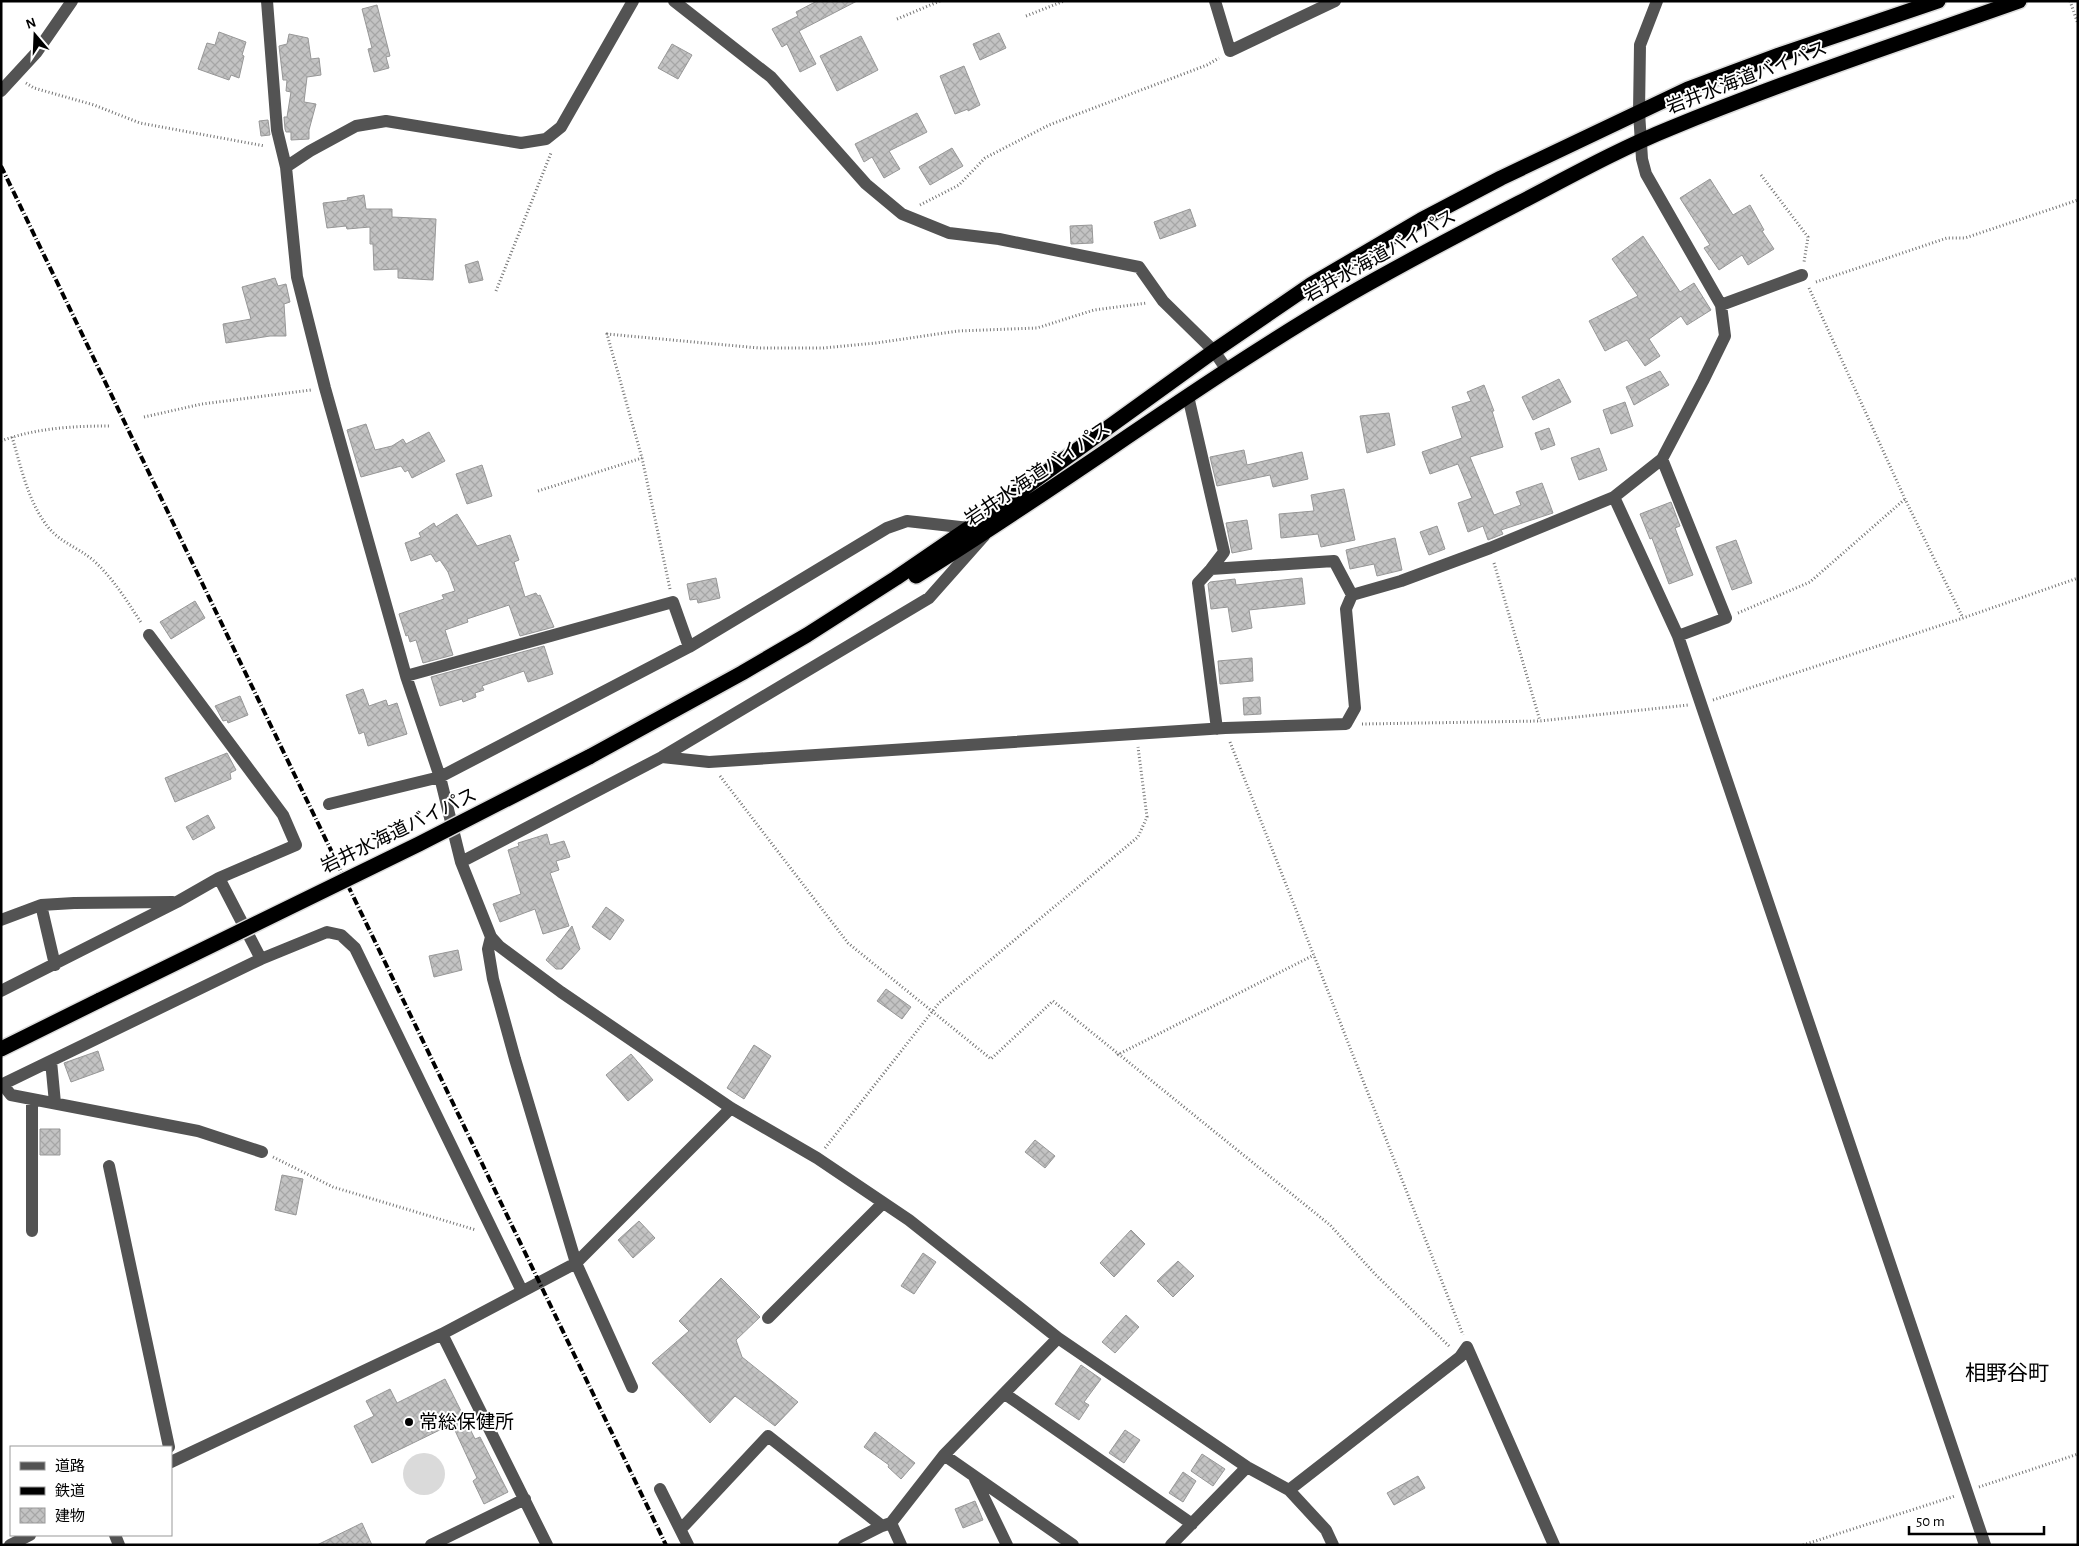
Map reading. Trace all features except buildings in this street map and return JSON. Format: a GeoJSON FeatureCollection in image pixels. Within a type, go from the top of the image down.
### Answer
{"type":"FeatureCollection","features":[{"type":"Feature","properties":{"kind":"highway","name":"岩井水海道バイパス"},"geometry":{"type":"LineString","coordinates":[[807,635],[969,528],[1214,351],[1312,284],[1414,225],[1501,178],[1688,90],[1779,55],[1938,1]]}},
{"type":"Feature","properties":{"kind":"highway","name":"岩井水海道バイパス"},"geometry":{"type":"LineString","coordinates":[[1,1049],[460,823],[589,756],[913,578],[988,532],[1227,370],[1347,296],[1601,160],[1677,125],[1845,62],[2019,1]]}},
{"type":"Feature","properties":{"kind":"street"},"geometry":{"type":"LineString","coordinates":[[1,91],[36,54],[72,1]]}},
{"type":"Feature","properties":{"kind":"street"},"geometry":{"type":"LineString","coordinates":[[267,1],[277,130],[286,167],[297,277],[325,388],[406,676],[440,777],[461,862],[491,937],[499,946],[561,992],[732,1108],[817,1158],[909,1220],[1058,1338],[1247,1467],[1289,1490],[1326,1530],[1333,1545]]}},
{"type":"Feature","properties":{"kind":"street"},"geometry":{"type":"LineString","coordinates":[[286,167],[310,151],[356,126],[386,121],[520,143],[546,139],[561,127],[633,1]]}},
{"type":"Feature","properties":{"kind":"street"},"geometry":{"type":"LineString","coordinates":[[674,1],[771,77],[866,184],[902,214],[949,232],[999,239],[1139,266],[1163,301],[1214,351],[1227,370]]}},
{"type":"Feature","properties":{"kind":"street"},"geometry":{"type":"LineString","coordinates":[[1215,1],[1230,51],[1336,1]]}},
{"type":"Feature","properties":{"kind":"street"},"geometry":{"type":"LineString","coordinates":[[662,757],[709,762],[1221,728],[1346,724],[1355,708],[1346,610],[1352,596],[1401,581],[1490,548],[1614,497],[1662,459],[1725,336],[1721,305],[1646,174],[1640,142],[1640,45],[1657,1]]}},
{"type":"Feature","properties":{"kind":"street"},"geometry":{"type":"LineString","coordinates":[[1721,305],[1802,275]]}},
{"type":"Feature","properties":{"kind":"street"},"geometry":{"type":"LineString","coordinates":[[1188,396],[1224,552],[1198,583],[1221,728]]}},
{"type":"Feature","properties":{"kind":"street"},"geometry":{"type":"LineString","coordinates":[[1662,459],[1726,618],[1678,636]]}},
{"type":"Feature","properties":{"kind":"street"},"geometry":{"type":"LineString","coordinates":[[1614,497],[1678,636],[1984,1545]]}},
{"type":"Feature","properties":{"kind":"street"},"geometry":{"type":"LineString","coordinates":[[329,804],[440,777],[688,647],[887,528],[907,521],[969,528]]}},
{"type":"Feature","properties":{"kind":"street"},"geometry":{"type":"LineString","coordinates":[[461,862],[662,757],[929,598],[988,532]]}},
{"type":"Feature","properties":{"kind":"street"},"geometry":{"type":"LineString","coordinates":[[1211,568],[1334,561],[1352,596]]}},
{"type":"Feature","properties":{"kind":"street"},"geometry":{"type":"LineString","coordinates":[[406,676],[673,602],[688,647]]}},
{"type":"Feature","properties":{"kind":"street"},"geometry":{"type":"LineString","coordinates":[[1,991],[177,902],[219,878],[296,845],[283,815],[150,634]]}},
{"type":"Feature","properties":{"kind":"street"},"geometry":{"type":"LineString","coordinates":[[219,878],[261,959]]}},
{"type":"Feature","properties":{"kind":"street"},"geometry":{"type":"LineString","coordinates":[[1,920],[41,905],[177,902]]}},
{"type":"Feature","properties":{"kind":"street"},"geometry":{"type":"LineString","coordinates":[[41,905],[55,965]]}},
{"type":"Feature","properties":{"kind":"street"},"geometry":{"type":"LineString","coordinates":[[262,1152],[198,1130],[11,1095],[2,1085],[261,959],[326,932],[341,934],[355,948],[522,1291]]}},
{"type":"Feature","properties":{"kind":"street"},"geometry":{"type":"LineString","coordinates":[[491,937],[488,949],[493,979],[576,1263],[632,1387]]}},
{"type":"Feature","properties":{"kind":"street"},"geometry":{"type":"LineString","coordinates":[[51,1061],[55,1103]]}},
{"type":"Feature","properties":{"kind":"street"},"geometry":{"type":"LineString","coordinates":[[32,1099],[32,1231]]}},
{"type":"Feature","properties":{"kind":"street"},"geometry":{"type":"LineString","coordinates":[[172,1462],[442,1334],[576,1263],[732,1108]]}},
{"type":"Feature","properties":{"kind":"street"},"geometry":{"type":"LineString","coordinates":[[109,1166],[168,1446]]}},
{"type":"Feature","properties":{"kind":"street"},"geometry":{"type":"LineString","coordinates":[[768,1318],[883,1203]]}},
{"type":"Feature","properties":{"kind":"street"},"geometry":{"type":"LineString","coordinates":[[442,1334],[547,1545]]}},
{"type":"Feature","properties":{"kind":"street"},"geometry":{"type":"LineString","coordinates":[[844,1545],[887,1524],[944,1455],[1058,1338]]}},
{"type":"Feature","properties":{"kind":"street"},"geometry":{"type":"LineString","coordinates":[[1289,1490],[1464,1352],[1554,1545]]}},
{"type":"Feature","properties":{"kind":"street"},"geometry":{"type":"LineString","coordinates":[[1005,1394],[1192,1524]]}},
{"type":"Feature","properties":{"kind":"street"},"geometry":{"type":"LineString","coordinates":[[681,1529],[768,1436],[887,1524],[901,1545]]}},
{"type":"Feature","properties":{"kind":"street"},"geometry":{"type":"LineString","coordinates":[[944,1455],[1073,1545]]}},
{"type":"Feature","properties":{"kind":"street"},"geometry":{"type":"LineString","coordinates":[[1171,1545],[1247,1467]]}},
{"type":"Feature","properties":{"kind":"street"},"geometry":{"type":"LineString","coordinates":[[974,1477],[1007,1545]]}},
{"type":"Feature","properties":{"kind":"street"},"geometry":{"type":"LineString","coordinates":[[660,1489],[688,1545]]}},
{"type":"Feature","properties":{"kind":"street"},"geometry":{"type":"LineString","coordinates":[[431,1545],[525,1499]]}},
{"type":"Feature","properties":{"kind":"street"},"geometry":{"type":"LineString","coordinates":[[10,1545],[28,1536]]}},
{"type":"Feature","properties":{"kind":"path"},"geometry":{"type":"LineString","coordinates":[[897,19],[940,1]]}},
{"type":"Feature","properties":{"kind":"path"},"geometry":{"type":"LineString","coordinates":[[1026,16],[1064,1]]}},
{"type":"Feature","properties":{"kind":"path"},"geometry":{"type":"LineString","coordinates":[[2070,1],[2078,24]]}},
{"type":"Feature","properties":{"kind":"path"},"geometry":{"type":"LineString","coordinates":[[902,214],[959,185],[985,158],[1049,125],[1207,65],[1230,51]]}},
{"type":"Feature","properties":{"kind":"path"},"geometry":{"type":"LineString","coordinates":[[15,76],[34,88],[94,105],[140,123],[282,149]]}},
{"type":"Feature","properties":{"kind":"path"},"geometry":{"type":"LineString","coordinates":[[496,291],[561,127]]}},
{"type":"Feature","properties":{"kind":"path"},"geometry":{"type":"LineString","coordinates":[[1760,175],[1808,237],[1802,275]]}},
{"type":"Feature","properties":{"kind":"path"},"geometry":{"type":"LineString","coordinates":[[1963,618],[1808,285],[1947,238],[1965,238],[2078,200]]}},
{"type":"Feature","properties":{"kind":"path"},"geometry":{"type":"LineString","coordinates":[[673,602],[642,458],[607,334],[759,348],[823,348],[876,343],[958,331],[1038,328],[1094,310],[1163,301]]}},
{"type":"Feature","properties":{"kind":"path"},"geometry":{"type":"LineString","coordinates":[[144,417],[202,404],[325,388]]}},
{"type":"Feature","properties":{"kind":"path"},"geometry":{"type":"LineString","coordinates":[[1,441],[66,426],[109,426]]}},
{"type":"Feature","properties":{"kind":"path"},"geometry":{"type":"LineString","coordinates":[[12,438],[33,504],[46,524],[62,542],[80,550],[94,561],[115,583],[150,634]]}},
{"type":"Feature","properties":{"kind":"path"},"geometry":{"type":"LineString","coordinates":[[538,491],[642,458]]}},
{"type":"Feature","properties":{"kind":"path"},"geometry":{"type":"LineString","coordinates":[[1726,618],[1810,582],[1906,499]]}},
{"type":"Feature","properties":{"kind":"path"},"geometry":{"type":"LineString","coordinates":[[1490,548],[1540,721]]}},
{"type":"Feature","properties":{"kind":"path"},"geometry":{"type":"LineString","coordinates":[[1346,724],[1540,721],[1700,704],[1963,618],[2078,578]]}},
{"type":"Feature","properties":{"kind":"path"},"geometry":{"type":"LineString","coordinates":[[1221,728],[1314,956],[1464,1352]]}},
{"type":"Feature","properties":{"kind":"path"},"geometry":{"type":"LineString","coordinates":[[817,1158],[939,1002],[1138,837],[1146,817],[1136,734]]}},
{"type":"Feature","properties":{"kind":"path"},"geometry":{"type":"LineString","coordinates":[[709,762],[848,943],[991,1059],[1053,1001],[1330,1225],[1376,1275],[1464,1352]]}},
{"type":"Feature","properties":{"kind":"path"},"geometry":{"type":"LineString","coordinates":[[1118,1055],[1314,956]]}},
{"type":"Feature","properties":{"kind":"path"},"geometry":{"type":"LineString","coordinates":[[262,1152],[333,1187],[496,1236]]}},
{"type":"Feature","properties":{"kind":"path"},"geometry":{"type":"LineString","coordinates":[[1803,1545],[2078,1454]]}},
{"type":"Feature","properties":{"kind":"shaded area"},"geometry":{"type":"Polygon","coordinates":[[[428,1453],[436,1456],[442,1462],[445,1474],[442,1486],[436,1492],[420,1495],[412,1492],[406,1486],[403,1470],[406,1462],[412,1456],[428,1453]]]}},
{"type":"Feature","properties":{"kind":"railway"},"geometry":{"type":"LineString","coordinates":[[1,166],[666,1545]]}},
{"type":"Feature","properties":{"kind":"place","name":"常総保健所"},"geometry":{"type":"Point","coordinates":[409,1422]}},
{"type":"Feature","properties":{"kind":"district","name":"相野谷町"},"geometry":{"type":"Point","coordinates":[2007,1373]}}]}
